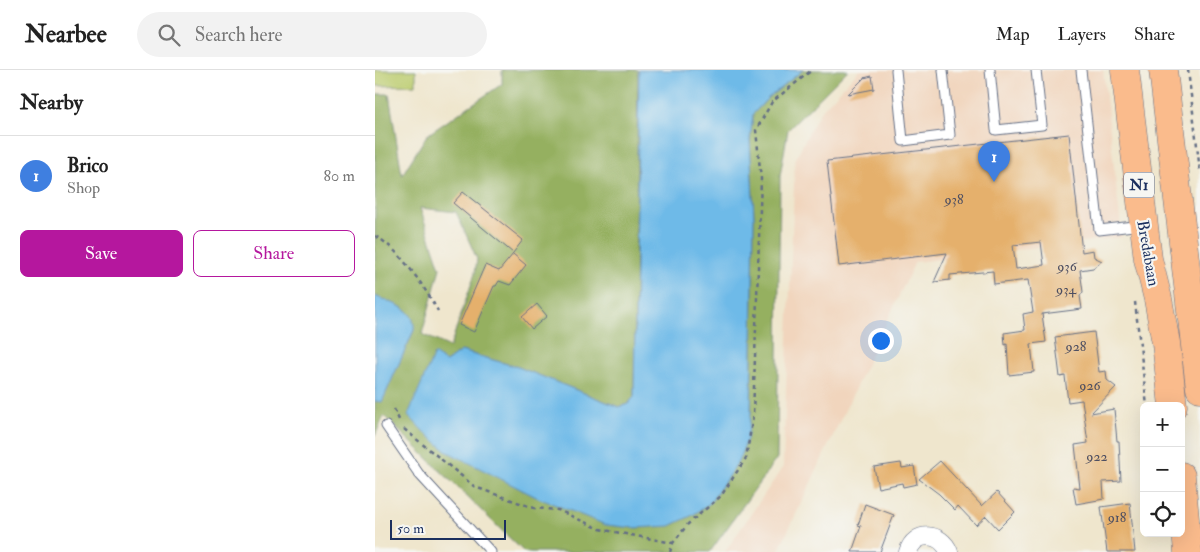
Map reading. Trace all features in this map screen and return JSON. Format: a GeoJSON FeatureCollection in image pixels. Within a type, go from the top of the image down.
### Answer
{"type":"FeatureCollection","features":[{"type":"Feature","properties":{"kind":"main road","name":"Bredabaan"},"geometry":{"type":"LineString","coordinates":[[1125,70],[1148,258],[1166,344],[1173,402]]}},
{"type":"Feature","properties":{"kind":"main road","name":"Bredabaan"},"geometry":{"type":"LineString","coordinates":[[1163,70],[1187,168],[1200,388]]}},
{"type":"Feature","properties":{"kind":"main road"},"geometry":{"type":"LineString","coordinates":[[1136,163],[1143,180],[1157,184],[1165,182],[1171,175],[1187,168]]}},
{"type":"Feature","properties":{"kind":"main road"},"geometry":{"type":"LineString","coordinates":[[1182,492],[1188,552]]}},
{"type":"Feature","properties":{"kind":"street"},"geometry":{"type":"LineString","coordinates":[[908,552],[913,542],[922,537],[929,536],[943,542],[949,552]]}},
{"type":"Feature","properties":{"kind":"lane"},"geometry":{"type":"LineString","coordinates":[[896,70],[903,141],[950,135],[943,70]]}},
{"type":"Feature","properties":{"kind":"lane"},"geometry":{"type":"LineString","coordinates":[[989,70],[996,130],[1042,124],[1036,70]]}},
{"type":"Feature","properties":{"kind":"lane"},"geometry":{"type":"LineString","coordinates":[[1081,70],[1099,230],[1144,225]]}},
{"type":"Feature","properties":{"kind":"lane"},"geometry":{"type":"LineString","coordinates":[[386,426],[419,474],[491,552]]}},
{"type":"Feature","properties":{"kind":"path"},"geometry":{"type":"LineString","coordinates":[[670,552],[673,542],[688,524],[721,496],[746,458],[753,416],[761,179],[756,130],[772,102],[812,70]]}},
{"type":"Feature","properties":{"kind":"path"},"geometry":{"type":"LineString","coordinates":[[1187,168],[1188,70]]}},
{"type":"Feature","properties":{"kind":"path"},"geometry":{"type":"LineString","coordinates":[[375,236],[381,239],[406,264],[425,288],[438,312]]}},
{"type":"Feature","properties":{"kind":"path"},"geometry":{"type":"LineString","coordinates":[[394,409],[403,428],[475,487],[534,508],[558,510],[600,529],[673,542]]}},
{"type":"Feature","properties":{"kind":"shaded area"},"geometry":{"type":"Polygon","coordinates":[[[859,70],[1103,70],[1122,237],[915,262],[778,552],[725,552],[783,467],[795,159],[820,112],[859,70]]]}},
{"type":"Feature","properties":{"kind":"green space"},"geometry":{"type":"Polygon","coordinates":[[[375,70],[416,70],[416,85],[375,86],[375,70]]]}},
{"type":"Feature","properties":{"kind":"green space"},"geometry":{"type":"Polygon","coordinates":[[[502,70],[638,70],[634,397],[628,404],[619,407],[518,367],[461,351],[446,362],[433,355],[693,515],[710,503],[725,482],[751,414],[754,217],[750,140],[753,114],[768,98],[803,70],[848,70],[788,130],[780,176],[777,458],[710,552],[524,552],[384,416],[375,436],[375,401],[382,401],[414,330],[405,309],[375,296],[375,94],[389,94],[402,175],[427,135],[502,84],[502,70]],[[420,208],[440,268],[422,334],[450,347],[475,273],[477,259],[456,212],[420,208]]]}},
{"type":"Feature","properties":{"kind":"water"},"geometry":{"type":"Polygon","coordinates":[[[639,70],[803,70],[768,98],[753,114],[750,140],[754,217],[751,414],[747,439],[738,462],[710,503],[693,515],[670,526],[634,528],[606,525],[536,497],[448,452],[424,432],[408,415],[434,354],[446,362],[461,351],[518,367],[619,407],[628,404],[634,397],[639,70]]]}},
{"type":"Feature","properties":{"kind":"water"},"geometry":{"type":"Polygon","coordinates":[[[375,296],[402,307],[414,322],[414,330],[382,402],[375,401],[375,296]]]}},
{"type":"Feature","properties":{"kind":"building"},"geometry":{"type":"Polygon","coordinates":[[[872,76],[874,89],[848,94],[864,78],[872,76]]]}},
{"type":"Feature","properties":{"kind":"building"},"geometry":{"type":"Polygon","coordinates":[[[1069,134],[1082,252],[1093,250],[1094,257],[1102,261],[1093,268],[1080,270],[1083,292],[1080,296],[1082,309],[1042,314],[1046,342],[1031,344],[1034,372],[1009,375],[1007,344],[1005,345],[1004,333],[1025,330],[1023,314],[1033,312],[1028,280],[994,284],[993,271],[950,275],[950,280],[934,282],[947,253],[839,266],[827,161],[1069,134]],[[1041,242],[1013,245],[1016,269],[1044,265],[1041,242]]]}},
{"type":"Feature","properties":{"kind":"building"},"geometry":{"type":"Polygon","coordinates":[[[463,192],[523,240],[513,253],[453,203],[463,192]]]}},
{"type":"Feature","properties":{"kind":"building"},"geometry":{"type":"Polygon","coordinates":[[[513,254],[526,265],[510,285],[499,281],[494,286],[474,332],[459,325],[485,265],[499,271],[513,254]]]}},
{"type":"Feature","properties":{"kind":"building"},"geometry":{"type":"Polygon","coordinates":[[[537,304],[547,316],[532,329],[522,317],[537,304]]]}},
{"type":"Feature","properties":{"kind":"building"},"geometry":{"type":"Polygon","coordinates":[[[1094,332],[1099,372],[1106,371],[1107,380],[1116,387],[1091,413],[1114,409],[1117,441],[1119,441],[1121,481],[1103,482],[1104,499],[1076,504],[1073,487],[1080,488],[1075,445],[1088,443],[1082,400],[1068,402],[1065,376],[1060,377],[1055,337],[1094,332]]]}},
{"type":"Feature","properties":{"kind":"building"},"geometry":{"type":"Polygon","coordinates":[[[940,461],[982,506],[997,492],[1015,512],[998,529],[986,516],[976,525],[958,506],[955,510],[939,494],[919,479],[940,461]]]}},
{"type":"Feature","properties":{"kind":"building"},"geometry":{"type":"Polygon","coordinates":[[[901,463],[902,468],[914,466],[917,484],[903,487],[902,483],[878,488],[874,467],[901,463]]]}},
{"type":"Feature","properties":{"kind":"building"},"geometry":{"type":"Polygon","coordinates":[[[1130,503],[1135,552],[1107,552],[1101,507],[1130,503]]]}},
{"type":"Feature","properties":{"kind":"building"},"geometry":{"type":"Polygon","coordinates":[[[865,504],[894,515],[880,552],[852,552],[861,526],[858,525],[865,504]]]}},
{"type":"Feature","properties":{"kind":"place","name":"Brico"},"geometry":{"type":"Point","coordinates":[994,182]}}]}
